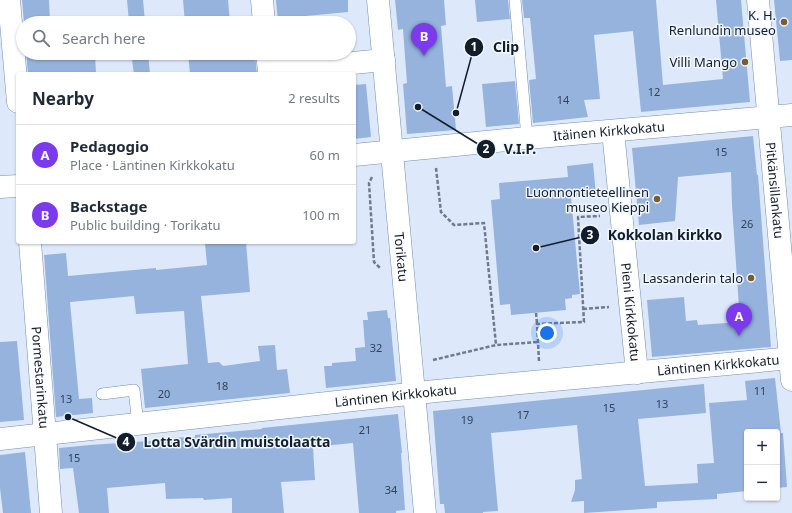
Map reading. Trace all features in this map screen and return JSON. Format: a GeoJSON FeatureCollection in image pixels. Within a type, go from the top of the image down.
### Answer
{"type":"FeatureCollection","features":[{"type":"Feature","properties":{"kind":"street"},"geometry":{"type":"LineString","coordinates":[[9,0],[16,79]]}},
{"type":"Feature","properties":{"kind":"street"},"geometry":{"type":"LineString","coordinates":[[262,0],[263,16]]}},
{"type":"Feature","properties":{"kind":"street","name":"Torikatu"},"geometry":{"type":"LineString","coordinates":[[378,0],[425,513]]}},
{"type":"Feature","properties":{"kind":"street","name":"Pitkänsillankatu"},"geometry":{"type":"LineString","coordinates":[[758,0],[792,380]]}},
{"type":"Feature","properties":{"kind":"street"},"geometry":{"type":"LineString","coordinates":[[268,60],[269,71],[384,60]]}},
{"type":"Feature","properties":{"kind":"street","name":"Itäinen Kirkkokatu"},"geometry":{"type":"LineString","coordinates":[[356,156],[527,138],[792,115]]}},
{"type":"Feature","properties":{"kind":"street","name":"Pieni Kirkkokatu"},"geometry":{"type":"LineString","coordinates":[[614,131],[637,373]]}},
{"type":"Feature","properties":{"kind":"street"},"geometry":{"type":"LineString","coordinates":[[0,187],[16,186]]}},
{"type":"Feature","properties":{"kind":"street","name":"Pormestarinkatu"},"geometry":{"type":"LineString","coordinates":[[30,244],[51,513]]}},
{"type":"Feature","properties":{"kind":"street","name":"Läntinen Kirkkokatu"},"geometry":{"type":"LineString","coordinates":[[0,439],[414,394],[791,358]]}},
{"type":"Feature","properties":{"kind":"lane"},"geometry":{"type":"LineString","coordinates":[[514,0],[527,138]]}},
{"type":"Feature","properties":{"kind":"lane"},"geometry":{"type":"LineString","coordinates":[[102,394],[134,390],[138,424]]}},
{"type":"Feature","properties":{"kind":"path"},"geometry":{"type":"LineString","coordinates":[[435,161],[441,212],[454,225],[484,224],[496,345]]}},
{"type":"Feature","properties":{"kind":"path"},"geometry":{"type":"LineString","coordinates":[[537,324],[584,322],[578,217],[622,214]]}},
{"type":"Feature","properties":{"kind":"path"},"geometry":{"type":"LineString","coordinates":[[536,313],[539,363]]}},
{"type":"Feature","properties":{"kind":"path"},"geometry":{"type":"LineString","coordinates":[[426,362],[496,345],[538,342]]}},
{"type":"Feature","properties":{"kind":"building"},"geometry":{"type":"Polygon","coordinates":[[[22,0],[49,0],[50,16],[23,16],[22,0]]]}},
{"type":"Feature","properties":{"kind":"building"},"geometry":{"type":"Polygon","coordinates":[[[127,0],[143,0],[145,16],[128,16],[127,0]]]}},
{"type":"Feature","properties":{"kind":"building"},"geometry":{"type":"Polygon","coordinates":[[[183,0],[228,0],[229,16],[184,16],[183,0]]]}},
{"type":"Feature","properties":{"kind":"building"},"geometry":{"type":"Polygon","coordinates":[[[276,0],[348,0],[348,12],[306,16],[277,16],[276,0]]]}},
{"type":"Feature","properties":{"kind":"building"},"geometry":{"type":"Polygon","coordinates":[[[395,0],[444,0],[446,25],[441,26],[446,87],[452,86],[456,130],[407,134],[403,84],[407,83],[403,29],[398,30],[395,0]]]}},
{"type":"Feature","properties":{"kind":"building"},"geometry":{"type":"Polygon","coordinates":[[[475,0],[508,0],[510,19],[477,22],[475,0]]]}},
{"type":"Feature","properties":{"kind":"building"},"geometry":{"type":"Polygon","coordinates":[[[522,0],[656,0],[663,85],[723,79],[716,0],[741,0],[750,102],[641,112],[633,31],[594,35],[600,99],[584,100],[588,117],[533,123],[529,80],[536,79],[530,18],[524,18],[522,0]]]}},
{"type":"Feature","properties":{"kind":"building","name":"K. H. Renlundin museo"},"geometry":{"type":"Polygon","coordinates":[[[774,0],[792,0],[792,60],[780,61],[774,0]]]}},
{"type":"Feature","properties":{"kind":"building"},"geometry":{"type":"Polygon","coordinates":[[[27,60],[95,60],[96,72],[28,72],[27,60]]]}},
{"type":"Feature","properties":{"kind":"building"},"geometry":{"type":"Polygon","coordinates":[[[132,60],[149,60],[150,72],[134,72],[132,60]]]}},
{"type":"Feature","properties":{"kind":"building"},"geometry":{"type":"Polygon","coordinates":[[[189,60],[256,60],[257,72],[190,72],[189,60]]]}},
{"type":"Feature","properties":{"kind":"building"},"geometry":{"type":"Polygon","coordinates":[[[515,81],[519,124],[486,127],[482,84],[515,81]]]}},
{"type":"Feature","properties":{"kind":"building"},"geometry":{"type":"Polygon","coordinates":[[[366,84],[371,137],[356,139],[356,85],[366,84]]]}},
{"type":"Feature","properties":{"kind":"building"},"geometry":{"type":"Polygon","coordinates":[[[753,136],[758,175],[771,347],[652,357],[647,300],[684,297],[686,321],[697,320],[698,325],[740,322],[731,172],[678,177],[675,221],[639,225],[632,148],[753,136]]]}},
{"type":"Feature","properties":{"kind":"building"},"geometry":{"type":"Polygon","coordinates":[[[593,163],[596,195],[571,197],[580,294],[572,295],[572,298],[565,299],[566,310],[511,315],[510,304],[500,305],[491,200],[500,199],[499,183],[568,177],[567,166],[593,163]]]}},
{"type":"Feature","properties":{"kind":"building"},"geometry":{"type":"Polygon","coordinates":[[[205,244],[246,244],[250,292],[201,296],[208,363],[219,362],[223,366],[260,361],[258,346],[275,345],[277,370],[287,369],[290,393],[145,408],[141,369],[188,364],[184,311],[136,314],[134,296],[70,302],[79,399],[92,398],[93,413],[56,417],[44,255],[66,253],[68,276],[207,265],[205,244]]]}},
{"type":"Feature","properties":{"kind":"building"},"geometry":{"type":"Polygon","coordinates":[[[387,310],[388,318],[390,318],[396,381],[326,388],[324,366],[332,366],[332,363],[356,361],[355,348],[365,347],[363,320],[368,320],[367,312],[387,310]]]}},
{"type":"Feature","properties":{"kind":"building"},"geometry":{"type":"Polygon","coordinates":[[[17,341],[24,420],[0,422],[0,342],[17,341]]]}},
{"type":"Feature","properties":{"kind":"building"},"geometry":{"type":"Polygon","coordinates":[[[775,378],[781,433],[783,433],[787,487],[780,488],[780,429],[744,429],[744,491],[717,494],[717,499],[657,502],[657,508],[584,513],[584,501],[571,502],[575,490],[575,480],[582,479],[577,425],[491,433],[498,511],[483,513],[445,513],[444,504],[440,504],[433,411],[704,384],[706,413],[638,419],[645,486],[698,483],[697,464],[714,463],[709,403],[747,400],[745,381],[775,378]]]}},
{"type":"Feature","properties":{"kind":"building"},"geometry":{"type":"Polygon","coordinates":[[[398,414],[405,510],[396,511],[396,513],[359,513],[353,443],[313,447],[315,480],[281,482],[284,513],[232,513],[232,498],[204,500],[203,498],[166,499],[165,483],[107,488],[109,513],[79,513],[73,468],[60,469],[59,448],[163,440],[163,438],[195,437],[195,435],[398,414]]]}},
{"type":"Feature","properties":{"kind":"building"},"geometry":{"type":"Polygon","coordinates":[[[25,452],[31,513],[3,513],[0,488],[0,455],[25,452]]]}},
{"type":"Feature","properties":{"kind":"place","name":"K. H. Renlundin museo"},"geometry":{"type":"Point","coordinates":[784,22]}},
{"type":"Feature","properties":{"kind":"place","name":"Backstage"},"geometry":{"type":"Point","coordinates":[424,56]}},
{"type":"Feature","properties":{"kind":"place","name":"Villi Mango"},"geometry":{"type":"Point","coordinates":[745,62]}},
{"type":"Feature","properties":{"kind":"place","name":"V.I.P."},"geometry":{"type":"Point","coordinates":[418,107]}},
{"type":"Feature","properties":{"kind":"place","name":"Clip"},"geometry":{"type":"Point","coordinates":[456,113]}},
{"type":"Feature","properties":{"kind":"place","name":"Luonnontieteellinen museo Kieppi"},"geometry":{"type":"Point","coordinates":[657,199]}},
{"type":"Feature","properties":{"kind":"place","name":"Kokkolan kirkko"},"geometry":{"type":"Point","coordinates":[536,248]}},
{"type":"Feature","properties":{"kind":"place","name":"Lassanderin talo"},"geometry":{"type":"Point","coordinates":[751,278]}},
{"type":"Feature","properties":{"kind":"place","name":"Pedagogio"},"geometry":{"type":"Point","coordinates":[739,336]}},
{"type":"Feature","properties":{"kind":"place","name":"Lotta Svärdin muistolaatta"},"geometry":{"type":"Point","coordinates":[68,417]}}]}
